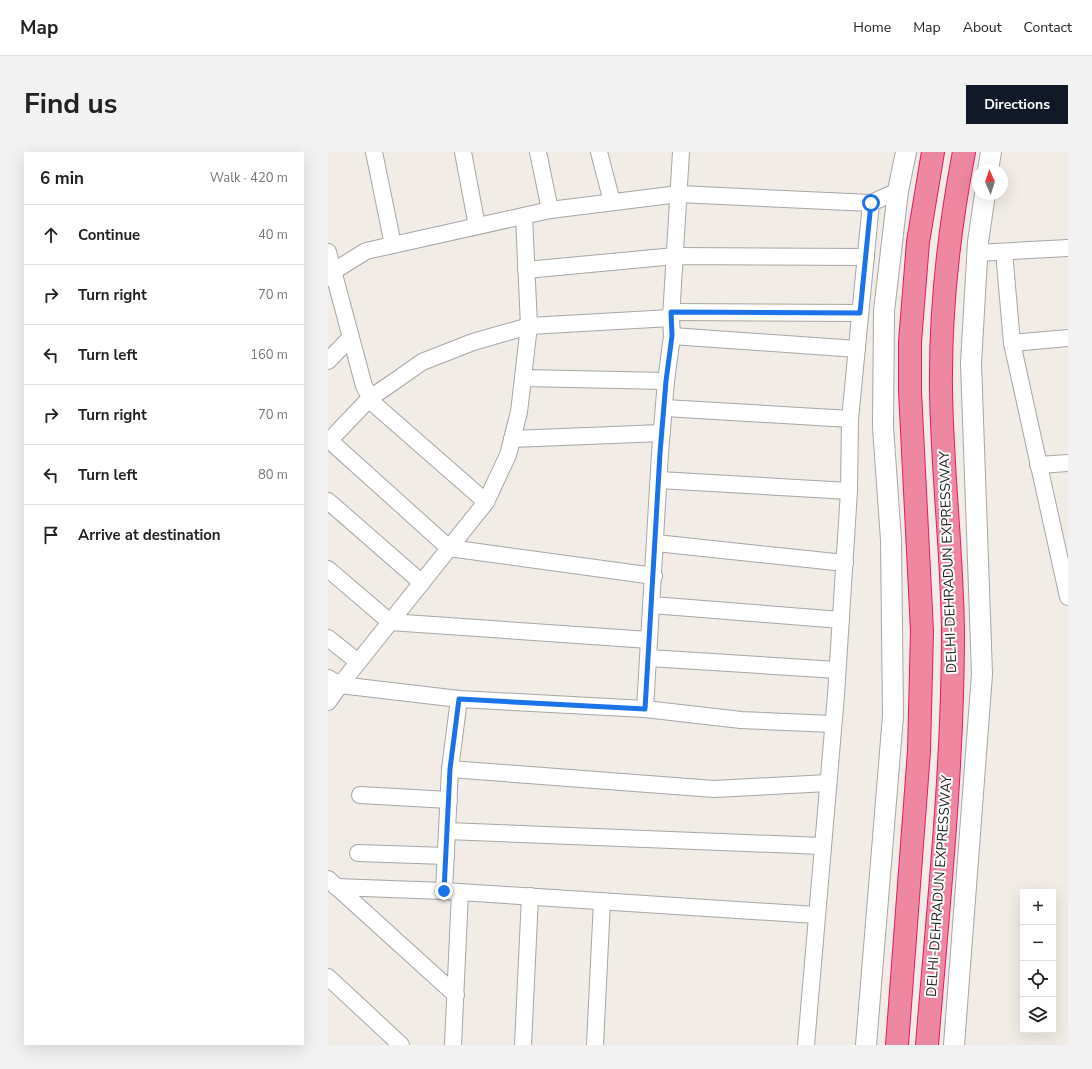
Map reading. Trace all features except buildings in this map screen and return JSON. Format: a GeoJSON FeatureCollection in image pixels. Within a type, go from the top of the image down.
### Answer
{"type":"FeatureCollection","features":[{"type":"Feature","properties":{"kind":"highway","name":"DELHI-DEHRADUN EXPRESSWAY"},"geometry":{"type":"LineString","coordinates":[[896,1045],[919,751],[922,632],[910,391],[910,342],[918,242],[932,152]]}},
{"type":"Feature","properties":{"kind":"highway","name":"DELHI-DEHRADUN EXPRESSWAY"},"geometry":{"type":"LineString","coordinates":[[927,1045],[949,753],[953,631],[941,391],[941,342],[948,246],[964,152]]}},
{"type":"Feature","properties":{"kind":"street"},"geometry":{"type":"LineString","coordinates":[[374,152],[393,245]]}},
{"type":"Feature","properties":{"kind":"street"},"geometry":{"type":"LineString","coordinates":[[463,152],[477,226]]}},
{"type":"Feature","properties":{"kind":"street"},"geometry":{"type":"LineString","coordinates":[[538,152],[550,210]]}},
{"type":"Feature","properties":{"kind":"street"},"geometry":{"type":"LineString","coordinates":[[599,152],[612,202]]}},
{"type":"Feature","properties":{"kind":"street"},"geometry":{"type":"LineString","coordinates":[[645,709],[662,433],[666,381],[672,336],[671,315],[682,152]]}},
{"type":"Feature","properties":{"kind":"street"},"geometry":{"type":"LineString","coordinates":[[866,1045],[893,716],[891,540],[883,427],[884,311],[898,190],[906,152]]}},
{"type":"Feature","properties":{"kind":"street"},"geometry":{"type":"LineString","coordinates":[[989,164],[990,152]]}},
{"type":"Feature","properties":{"kind":"street"},"geometry":{"type":"LineString","coordinates":[[331,274],[366,251],[550,210],[679,194],[871,203],[898,190]]}},
{"type":"Feature","properties":{"kind":"street"},"geometry":{"type":"LineString","coordinates":[[954,1045],[982,674],[971,363],[977,253],[984,200]]}},
{"type":"Feature","properties":{"kind":"street"},"geometry":{"type":"LineString","coordinates":[[806,1045],[841,620],[849,491],[850,419],[871,203]]}},
{"type":"Feature","properties":{"kind":"street"},"geometry":{"type":"LineString","coordinates":[[328,702],[334,681],[358,662],[486,502],[508,455],[519,412],[529,326],[524,216]]}},
{"type":"Feature","properties":{"kind":"street"},"geometry":{"type":"LineString","coordinates":[[977,253],[1068,248]]}},
{"type":"Feature","properties":{"kind":"street"},"geometry":{"type":"LineString","coordinates":[[328,252],[331,274],[351,337],[364,386],[370,398],[374,404],[486,502]]}},
{"type":"Feature","properties":{"kind":"street"},"geometry":{"type":"LineString","coordinates":[[1004,252],[1012,343],[1068,597]]}},
{"type":"Feature","properties":{"kind":"street"},"geometry":{"type":"LineString","coordinates":[[526,270],[675,256],[866,257]]}},
{"type":"Feature","properties":{"kind":"street"},"geometry":{"type":"LineString","coordinates":[[654,576],[450,548],[329,441],[370,398],[422,362],[473,342],[529,326],[671,315],[860,313]]}},
{"type":"Feature","properties":{"kind":"street"},"geometry":{"type":"LineString","coordinates":[[672,336],[857,349]]}},
{"type":"Feature","properties":{"kind":"street"},"geometry":{"type":"LineString","coordinates":[[328,361],[351,337]]}},
{"type":"Feature","properties":{"kind":"street"},"geometry":{"type":"LineString","coordinates":[[1012,343],[1068,338]]}},
{"type":"Feature","properties":{"kind":"street"},"geometry":{"type":"LineString","coordinates":[[523,378],[666,381]]}},
{"type":"Feature","properties":{"kind":"street"},"geometry":{"type":"LineString","coordinates":[[665,408],[850,419]]}},
{"type":"Feature","properties":{"kind":"street"},"geometry":{"type":"LineString","coordinates":[[512,439],[662,433]]}},
{"type":"Feature","properties":{"kind":"street"},"geometry":{"type":"LineString","coordinates":[[1038,465],[1068,463]]}},
{"type":"Feature","properties":{"kind":"street"},"geometry":{"type":"LineString","coordinates":[[659,480],[849,491]]}},
{"type":"Feature","properties":{"kind":"street"},"geometry":{"type":"LineString","coordinates":[[328,500],[422,583]]}},
{"type":"Feature","properties":{"kind":"street"},"geometry":{"type":"LineString","coordinates":[[656,543],[845,563]]}},
{"type":"Feature","properties":{"kind":"street"},"geometry":{"type":"LineString","coordinates":[[328,570],[390,622],[649,640]]}},
{"type":"Feature","properties":{"kind":"street"},"geometry":{"type":"LineString","coordinates":[[652,605],[841,620]]}},
{"type":"Feature","properties":{"kind":"street"},"geometry":{"type":"LineString","coordinates":[[328,638],[358,662]]}},
{"type":"Feature","properties":{"kind":"street"},"geometry":{"type":"LineString","coordinates":[[649,658],[837,670]]}},
{"type":"Feature","properties":{"kind":"street"},"geometry":{"type":"LineString","coordinates":[[334,681],[459,699],[645,709],[741,720],[833,724]]}},
{"type":"Feature","properties":{"kind":"street"},"geometry":{"type":"LineString","coordinates":[[444,891],[450,769],[459,699]]}},
{"type":"Feature","properties":{"kind":"street"},"geometry":{"type":"LineString","coordinates":[[450,769],[714,789],[828,783]]}},
{"type":"Feature","properties":{"kind":"street"},"geometry":{"type":"LineString","coordinates":[[360,795],[449,800]]}},
{"type":"Feature","properties":{"kind":"street"},"geometry":{"type":"LineString","coordinates":[[447,831],[822,846]]}},
{"type":"Feature","properties":{"kind":"street"},"geometry":{"type":"LineString","coordinates":[[358,853],[446,856]]}},
{"type":"Feature","properties":{"kind":"street"},"geometry":{"type":"LineString","coordinates":[[332,883],[816,915]]}},
{"type":"Feature","properties":{"kind":"street"},"geometry":{"type":"LineString","coordinates":[[332,883],[456,995]]}},
{"type":"Feature","properties":{"kind":"street"},"geometry":{"type":"LineString","coordinates":[[453,1045],[460,892]]}},
{"type":"Feature","properties":{"kind":"street"},"geometry":{"type":"LineString","coordinates":[[522,1045],[530,896]]}},
{"type":"Feature","properties":{"kind":"street"},"geometry":{"type":"LineString","coordinates":[[595,1045],[602,901]]}},
{"type":"Feature","properties":{"kind":"street"},"geometry":{"type":"LineString","coordinates":[[328,977],[401,1045]]}},
{"type":"Feature","properties":{"kind":"route"},"geometry":{"type":"LineString","coordinates":[[444,891],[450,769],[459,699],[645,709],[657,530],[660,453],[665,408],[666,381],[672,336],[671,312],[860,313],[871,203]]}}]}
